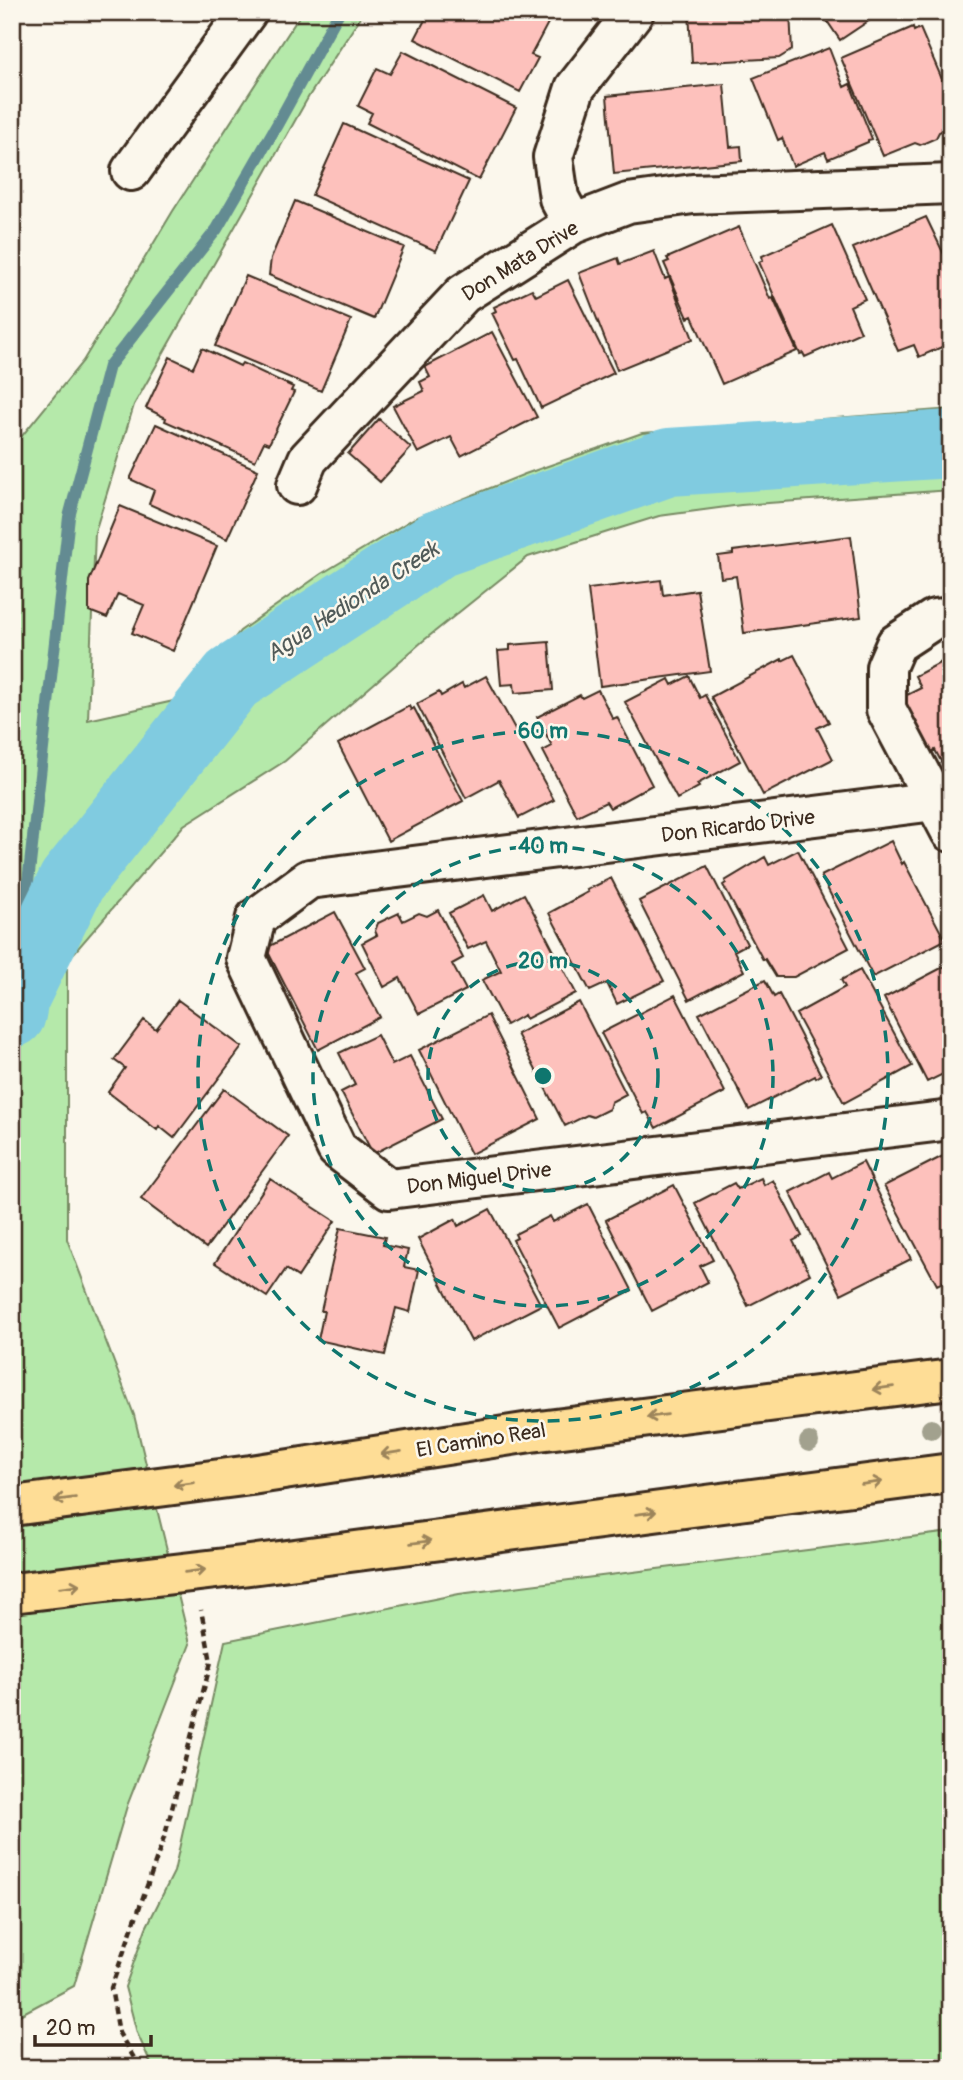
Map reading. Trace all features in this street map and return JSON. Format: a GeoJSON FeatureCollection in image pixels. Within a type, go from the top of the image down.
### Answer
{"type":"FeatureCollection","features":[{"type":"Feature","properties":{"kind":"main road","name":"El Camino Real"},"geometry":{"type":"LineString","coordinates":[[12,1506],[251,1475],[531,1432],[951,1379]]}},
{"type":"Feature","properties":{"kind":"main road"},"geometry":{"type":"LineString","coordinates":[[12,1593],[951,1473]]}},
{"type":"Feature","properties":{"kind":"street"},"geometry":{"type":"LineString","coordinates":[[131,171],[247,12]]}},
{"type":"Feature","properties":{"kind":"street"},"geometry":{"type":"LineString","coordinates":[[573,224],[559,198],[553,157],[575,88],[634,12]]}},
{"type":"Feature","properties":{"kind":"street","name":"Don Mata Drive"},"geometry":{"type":"LineString","coordinates":[[297,485],[308,459],[463,294],[573,224],[628,203],[693,194],[951,184]]}},
{"type":"Feature","properties":{"kind":"street","name":"Don Ricardo Drive"},"geometry":{"type":"LineString","coordinates":[[309,879],[943,816],[886,709],[886,667],[896,644],[934,619],[951,617]]}},
{"type":"Feature","properties":{"kind":"street","name":"Don Miguel Drive"},"geometry":{"type":"LineString","coordinates":[[309,879],[256,918],[246,957],[337,1149],[389,1189],[951,1120]]}},
{"type":"Feature","properties":{"kind":"path"},"geometry":{"type":"LineString","coordinates":[[140,2068],[119,2033],[111,1988],[165,1835],[211,1662],[201,1617],[197,1571]]}},
{"type":"Feature","properties":{"kind":"green space"},"geometry":{"type":"Polygon","coordinates":[[[302,12],[364,12],[309,96],[134,405],[95,532],[88,720],[187,698],[240,631],[321,574],[413,519],[525,474],[642,433],[951,409],[951,490],[741,505],[659,516],[528,557],[423,641],[285,761],[184,825],[67,961],[67,1239],[134,1415],[190,1644],[127,1806],[74,1986],[12,2019],[12,448],[83,361],[173,211],[302,12]]]}},
{"type":"Feature","properties":{"kind":"green space"},"geometry":{"type":"Polygon","coordinates":[[[951,1532],[951,2068],[153,2068],[137,2033],[125,1987],[146,1928],[174,1872],[225,1641],[459,1594],[951,1532]]]}},
{"type":"Feature","properties":{"kind":"building"},"geometry":{"type":"Polygon","coordinates":[[[429,12],[527,12],[548,23],[531,55],[538,58],[520,92],[415,39],[429,12]]]}},
{"type":"Feature","properties":{"kind":"building"},"geometry":{"type":"Polygon","coordinates":[[[689,12],[790,12],[792,50],[779,58],[692,63],[689,12]]]}},
{"type":"Feature","properties":{"kind":"building"},"geometry":{"type":"Polygon","coordinates":[[[821,12],[882,12],[840,40],[821,12]]]}},
{"type":"Feature","properties":{"kind":"building"},"geometry":{"type":"Polygon","coordinates":[[[913,27],[914,31],[920,28],[951,100],[951,127],[920,145],[915,143],[883,156],[841,58],[913,27]]]}},
{"type":"Feature","properties":{"kind":"building"},"geometry":{"type":"Polygon","coordinates":[[[829,48],[844,87],[850,84],[872,139],[828,159],[825,152],[793,166],[782,138],[778,140],[753,78],[829,48]]]}},
{"type":"Feature","properties":{"kind":"building"},"geometry":{"type":"Polygon","coordinates":[[[403,51],[516,108],[479,180],[367,123],[372,113],[358,106],[377,68],[390,74],[403,51]]]}},
{"type":"Feature","properties":{"kind":"building"},"geometry":{"type":"Polygon","coordinates":[[[724,84],[730,147],[741,146],[742,161],[614,174],[607,96],[724,84]]]}},
{"type":"Feature","properties":{"kind":"building"},"geometry":{"type":"Polygon","coordinates":[[[344,124],[469,181],[436,251],[312,195],[344,124]]]}},
{"type":"Feature","properties":{"kind":"building"},"geometry":{"type":"Polygon","coordinates":[[[295,201],[404,247],[374,319],[269,275],[271,258],[295,201]]]}},
{"type":"Feature","properties":{"kind":"building"},"geometry":{"type":"Polygon","coordinates":[[[926,217],[951,269],[951,343],[919,357],[914,345],[898,351],[853,248],[926,217]]]}},
{"type":"Feature","properties":{"kind":"building"},"geometry":{"type":"Polygon","coordinates":[[[832,225],[865,299],[850,306],[861,332],[805,357],[803,353],[800,354],[759,262],[763,260],[762,256],[832,225]]]}},
{"type":"Feature","properties":{"kind":"building"},"geometry":{"type":"Polygon","coordinates":[[[739,227],[770,299],[773,298],[797,351],[722,384],[692,316],[688,318],[664,263],[669,261],[667,258],[739,227]]]}},
{"type":"Feature","properties":{"kind":"building"},"geometry":{"type":"Polygon","coordinates":[[[654,251],[665,279],[669,277],[693,339],[617,370],[579,273],[618,258],[620,264],[654,251]]]}},
{"type":"Feature","properties":{"kind":"building"},"geometry":{"type":"Polygon","coordinates":[[[246,276],[351,320],[321,391],[215,346],[246,276]]]}},
{"type":"Feature","properties":{"kind":"building"},"geometry":{"type":"Polygon","coordinates":[[[568,280],[614,373],[541,408],[492,313],[496,311],[494,307],[532,289],[536,296],[568,280]]]}},
{"type":"Feature","properties":{"kind":"building"},"geometry":{"type":"Polygon","coordinates":[[[492,332],[537,417],[461,456],[451,437],[418,453],[393,406],[424,391],[420,382],[430,377],[425,367],[492,332]]]}},
{"type":"Feature","properties":{"kind":"building"},"geometry":{"type":"Polygon","coordinates":[[[202,348],[293,387],[291,391],[294,392],[269,444],[264,442],[255,461],[165,421],[166,418],[146,408],[170,357],[193,368],[202,348]]]}},
{"type":"Feature","properties":{"kind":"building"},"geometry":{"type":"Polygon","coordinates":[[[379,419],[411,448],[380,482],[348,454],[379,419]]]}},
{"type":"Feature","properties":{"kind":"building"},"geometry":{"type":"Polygon","coordinates":[[[156,424],[258,470],[227,539],[149,504],[154,490],[130,479],[156,424]]]}},
{"type":"Feature","properties":{"kind":"building"},"geometry":{"type":"Polygon","coordinates":[[[120,506],[217,546],[173,651],[132,633],[144,605],[118,594],[107,618],[89,611],[89,581],[120,506]]]}},
{"type":"Feature","properties":{"kind":"building"},"geometry":{"type":"Polygon","coordinates":[[[851,536],[861,617],[744,633],[736,576],[721,578],[718,556],[733,554],[733,551],[851,536]]]}},
{"type":"Feature","properties":{"kind":"building"},"geometry":{"type":"Polygon","coordinates":[[[661,580],[663,595],[697,590],[710,671],[600,686],[588,589],[661,580]]]}},
{"type":"Feature","properties":{"kind":"building"},"geometry":{"type":"Polygon","coordinates":[[[549,642],[553,690],[515,693],[514,684],[501,685],[498,651],[510,650],[510,645],[549,642]]]}},
{"type":"Feature","properties":{"kind":"building"},"geometry":{"type":"Polygon","coordinates":[[[794,655],[829,722],[817,728],[833,759],[763,795],[711,697],[794,655]]]}},
{"type":"Feature","properties":{"kind":"building"},"geometry":{"type":"Polygon","coordinates":[[[951,657],[951,780],[935,750],[928,754],[899,699],[921,688],[915,676],[951,657]]]}},
{"type":"Feature","properties":{"kind":"building"},"geometry":{"type":"Polygon","coordinates":[[[486,676],[554,800],[519,818],[499,780],[466,798],[417,704],[439,692],[441,696],[462,684],[464,688],[486,676]]]}},
{"type":"Feature","properties":{"kind":"building"},"geometry":{"type":"Polygon","coordinates":[[[689,676],[700,698],[705,695],[740,761],[697,784],[699,787],[677,799],[625,702],[669,679],[672,685],[689,676]]]}},
{"type":"Feature","properties":{"kind":"building"},"geometry":{"type":"Polygon","coordinates":[[[598,690],[613,719],[617,717],[652,785],[610,808],[606,802],[577,816],[543,751],[552,746],[537,717],[580,695],[582,698],[598,690]]]}},
{"type":"Feature","properties":{"kind":"building"},"geometry":{"type":"Polygon","coordinates":[[[409,706],[411,710],[414,708],[463,801],[388,841],[338,744],[409,706]]]}},
{"type":"Feature","properties":{"kind":"building"},"geometry":{"type":"Polygon","coordinates":[[[891,841],[945,940],[873,977],[821,876],[891,841]]]}},
{"type":"Feature","properties":{"kind":"building"},"geometry":{"type":"Polygon","coordinates":[[[798,850],[849,948],[794,977],[776,977],[765,959],[763,960],[723,885],[725,881],[765,857],[769,865],[798,850]]]}},
{"type":"Feature","properties":{"kind":"building"},"geometry":{"type":"Polygon","coordinates":[[[707,866],[747,944],[734,951],[744,971],[689,1000],[639,901],[707,866]]]}},
{"type":"Feature","properties":{"kind":"building"},"geometry":{"type":"Polygon","coordinates":[[[611,878],[664,981],[617,1004],[607,983],[590,991],[549,913],[611,878]]]}},
{"type":"Feature","properties":{"kind":"building"},"geometry":{"type":"Polygon","coordinates":[[[524,894],[576,993],[526,1019],[524,1015],[506,1025],[482,980],[501,971],[486,941],[468,949],[449,913],[484,895],[492,911],[524,894]]]}},
{"type":"Feature","properties":{"kind":"building"},"geometry":{"type":"Polygon","coordinates":[[[438,910],[463,958],[452,964],[466,990],[419,1014],[400,978],[384,987],[362,943],[377,935],[375,931],[378,923],[399,913],[403,921],[419,913],[427,916],[438,910]]]}},
{"type":"Feature","properties":{"kind":"building"},"geometry":{"type":"Polygon","coordinates":[[[335,912],[365,968],[356,973],[380,1017],[318,1050],[266,948],[335,912]]]}},
{"type":"Feature","properties":{"kind":"building"},"geometry":{"type":"Polygon","coordinates":[[[951,963],[949,1086],[943,1074],[927,1082],[884,998],[951,963]]]}},
{"type":"Feature","properties":{"kind":"building"},"geometry":{"type":"Polygon","coordinates":[[[860,970],[912,1066],[844,1103],[796,1014],[845,987],[841,980],[860,970]]]}},
{"type":"Feature","properties":{"kind":"building"},"geometry":{"type":"Polygon","coordinates":[[[765,980],[774,997],[779,994],[821,1075],[749,1110],[699,1014],[765,980]]]}},
{"type":"Feature","properties":{"kind":"building"},"geometry":{"type":"Polygon","coordinates":[[[675,995],[725,1092],[656,1128],[647,1112],[643,1114],[601,1033],[675,995]]]}},
{"type":"Feature","properties":{"kind":"building"},"geometry":{"type":"Polygon","coordinates":[[[178,1000],[242,1047],[174,1138],[159,1126],[157,1130],[108,1092],[125,1068],[114,1060],[144,1020],[156,1029],[178,1000]]]}},
{"type":"Feature","properties":{"kind":"building"},"geometry":{"type":"Polygon","coordinates":[[[579,1002],[626,1094],[611,1102],[609,1109],[593,1117],[587,1115],[565,1126],[517,1034],[579,1002]]]}},
{"type":"Feature","properties":{"kind":"building"},"geometry":{"type":"Polygon","coordinates":[[[488,1015],[540,1119],[471,1154],[419,1050],[488,1015]]]}},
{"type":"Feature","properties":{"kind":"building"},"geometry":{"type":"Polygon","coordinates":[[[377,1035],[392,1065],[410,1056],[442,1119],[373,1154],[341,1092],[355,1085],[339,1053],[377,1035]]]}},
{"type":"Feature","properties":{"kind":"building"},"geometry":{"type":"Polygon","coordinates":[[[224,1089],[288,1136],[206,1248],[141,1199],[224,1089]]]}},
{"type":"Feature","properties":{"kind":"building"},"geometry":{"type":"Polygon","coordinates":[[[951,1152],[951,1278],[937,1285],[884,1186],[951,1152]]]}},
{"type":"Feature","properties":{"kind":"building"},"geometry":{"type":"Polygon","coordinates":[[[863,1162],[911,1259],[841,1294],[790,1192],[829,1172],[832,1178],[863,1162]]]}},
{"type":"Feature","properties":{"kind":"building"},"geometry":{"type":"Polygon","coordinates":[[[761,1178],[764,1185],[773,1180],[802,1236],[793,1241],[810,1274],[748,1306],[695,1203],[734,1183],[738,1189],[761,1178]]]}},
{"type":"Feature","properties":{"kind":"building"},"geometry":{"type":"Polygon","coordinates":[[[270,1179],[335,1221],[298,1277],[286,1269],[267,1297],[215,1263],[270,1179]]]}},
{"type":"Feature","properties":{"kind":"building"},"geometry":{"type":"Polygon","coordinates":[[[674,1185],[713,1260],[700,1266],[708,1282],[652,1311],[606,1220],[674,1185]]]}},
{"type":"Feature","properties":{"kind":"building"},"geometry":{"type":"Polygon","coordinates":[[[588,1204],[632,1290],[559,1328],[513,1240],[517,1238],[515,1234],[550,1216],[553,1222],[588,1204]]]}},
{"type":"Feature","properties":{"kind":"building"},"geometry":{"type":"Polygon","coordinates":[[[490,1209],[541,1305],[471,1341],[418,1239],[455,1219],[458,1226],[490,1209]]]}},
{"type":"Feature","properties":{"kind":"building"},"geometry":{"type":"Polygon","coordinates":[[[340,1228],[385,1237],[383,1245],[408,1250],[404,1267],[419,1270],[410,1312],[396,1308],[385,1355],[318,1340],[324,1311],[321,1311],[340,1228]]]}},
{"type":"Feature","properties":{"kind":"waterway"},"geometry":{"type":"LineString","coordinates":[[15,998],[69,517],[109,366],[217,229],[339,12]]}},
{"type":"Feature","properties":{"kind":"waterway","name":"Agua Hedionda Creek"},"geometry":{"type":"LineString","coordinates":[[12,1014],[15,998],[72,881],[232,679],[438,544],[669,462],[951,444]]}}]}
